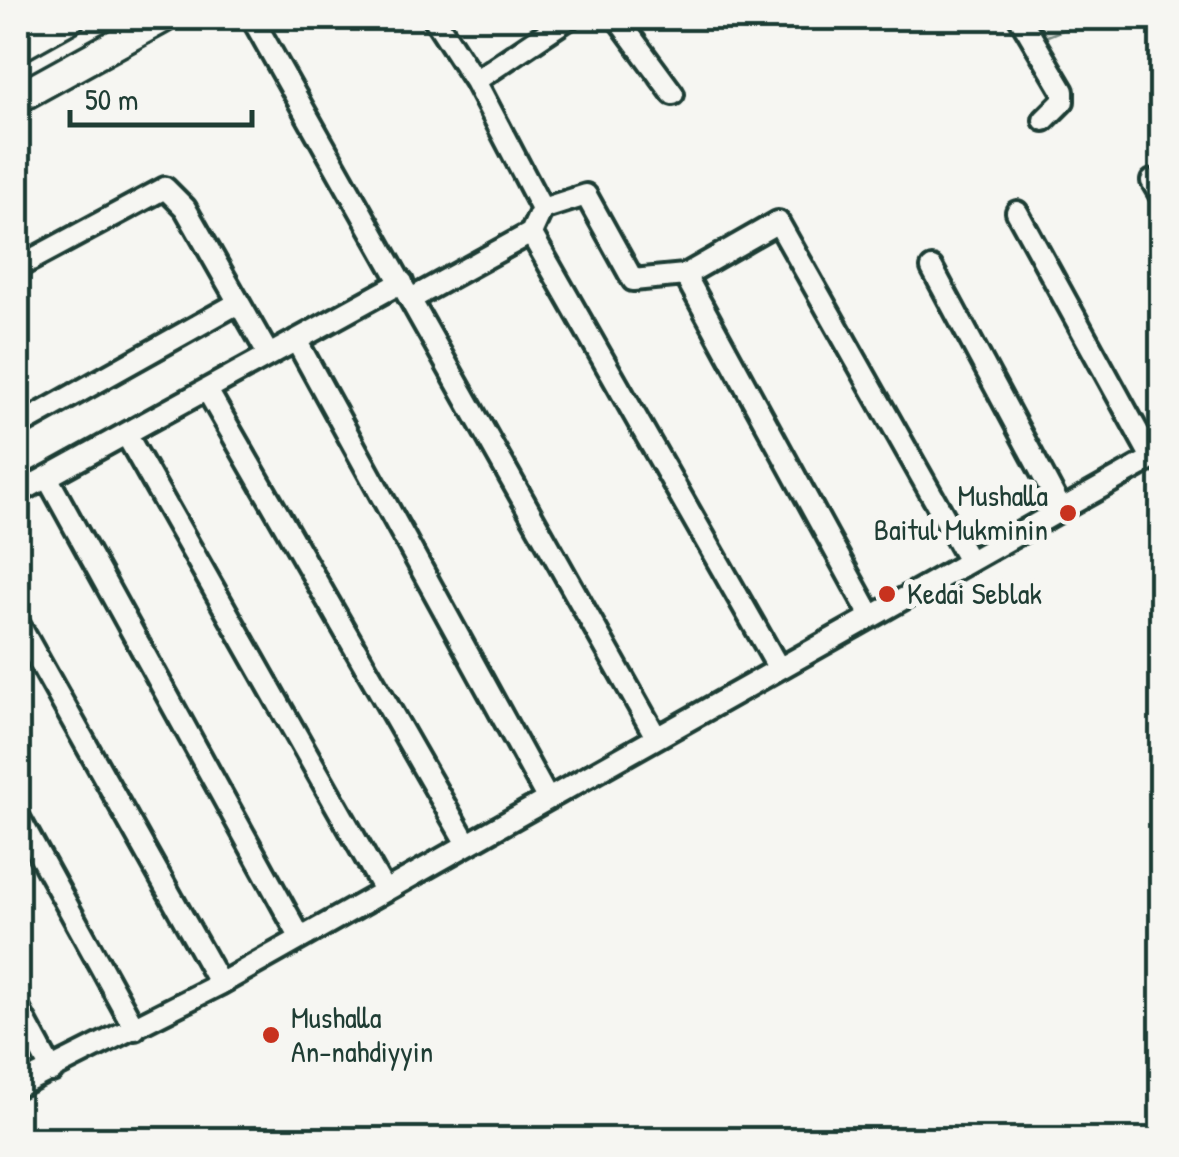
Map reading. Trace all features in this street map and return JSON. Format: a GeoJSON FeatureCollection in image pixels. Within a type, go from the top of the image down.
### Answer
{"type":"FeatureCollection","features":[{"type":"Feature","properties":{"kind":"street"},"geometry":{"type":"LineString","coordinates":[[18,47],[70,18]]}},
{"type":"Feature","properties":{"kind":"street"},"geometry":{"type":"LineString","coordinates":[[18,98],[163,18]]}},
{"type":"Feature","properties":{"kind":"street"},"geometry":{"type":"LineString","coordinates":[[252,18],[655,735]]}},
{"type":"Feature","properties":{"kind":"street"},"geometry":{"type":"LineString","coordinates":[[434,18],[475,81],[542,209]]}},
{"type":"Feature","properties":{"kind":"street"},"geometry":{"type":"LineString","coordinates":[[475,81],[568,18]]}},
{"type":"Feature","properties":{"kind":"street"},"geometry":{"type":"LineString","coordinates":[[618,18],[673,94]]}},
{"type":"Feature","properties":{"kind":"street"},"geometry":{"type":"LineString","coordinates":[[1020,18],[1063,91],[1063,101],[1044,120]]}},
{"type":"Feature","properties":{"kind":"street"},"geometry":{"type":"LineString","coordinates":[[18,267],[166,188],[185,208],[267,352]]}},
{"type":"Feature","properties":{"kind":"street"},"geometry":{"type":"LineString","coordinates":[[18,493],[208,390],[267,352],[531,233],[542,209],[586,195],[632,280],[685,274],[778,222],[969,561]]}},
{"type":"Feature","properties":{"kind":"street"},"geometry":{"type":"LineString","coordinates":[[18,1086],[220,984],[546,796],[1157,456],[1017,212]]}},
{"type":"Feature","properties":{"kind":"street"},"geometry":{"type":"LineString","coordinates":[[531,233],[778,667]]}},
{"type":"Feature","properties":{"kind":"street"},"geometry":{"type":"LineString","coordinates":[[932,268],[1061,509]]}},
{"type":"Feature","properties":{"kind":"street"},"geometry":{"type":"LineString","coordinates":[[685,274],[871,616]]}},
{"type":"Feature","properties":{"kind":"street"},"geometry":{"type":"LineString","coordinates":[[18,426],[238,303]]}},
{"type":"Feature","properties":{"kind":"street"},"geometry":{"type":"LineString","coordinates":[[296,340],[546,796]]}},
{"type":"Feature","properties":{"kind":"street"},"geometry":{"type":"LineString","coordinates":[[208,390],[467,844]]}},
{"type":"Feature","properties":{"kind":"street"},"geometry":{"type":"LineString","coordinates":[[126,434],[384,890]]}},
{"type":"Feature","properties":{"kind":"street"},"geometry":{"type":"LineString","coordinates":[[47,477],[300,937]]}},
{"type":"Feature","properties":{"kind":"street"},"geometry":{"type":"LineString","coordinates":[[18,623],[220,984]]}},
{"type":"Feature","properties":{"kind":"street"},"geometry":{"type":"LineString","coordinates":[[18,816],[135,1029]]}},
{"type":"Feature","properties":{"kind":"street"},"geometry":{"type":"LineString","coordinates":[[18,1008],[52,1071]]}},
{"type":"Feature","properties":{"kind":"green space"},"geometry":{"type":"Polygon","coordinates":[[[1008,18],[1092,18],[1028,44],[1008,18]]]}},
{"type":"Feature","properties":{"kind":"place","name":"Mushalla Baitul Mukminin"},"geometry":{"type":"Point","coordinates":[1068,513]}},
{"type":"Feature","properties":{"kind":"place","name":"Kedai Seblak"},"geometry":{"type":"Point","coordinates":[887,594]}},
{"type":"Feature","properties":{"kind":"place","name":"Mushalla An-nahdiyyin"},"geometry":{"type":"Point","coordinates":[271,1035]}}]}
